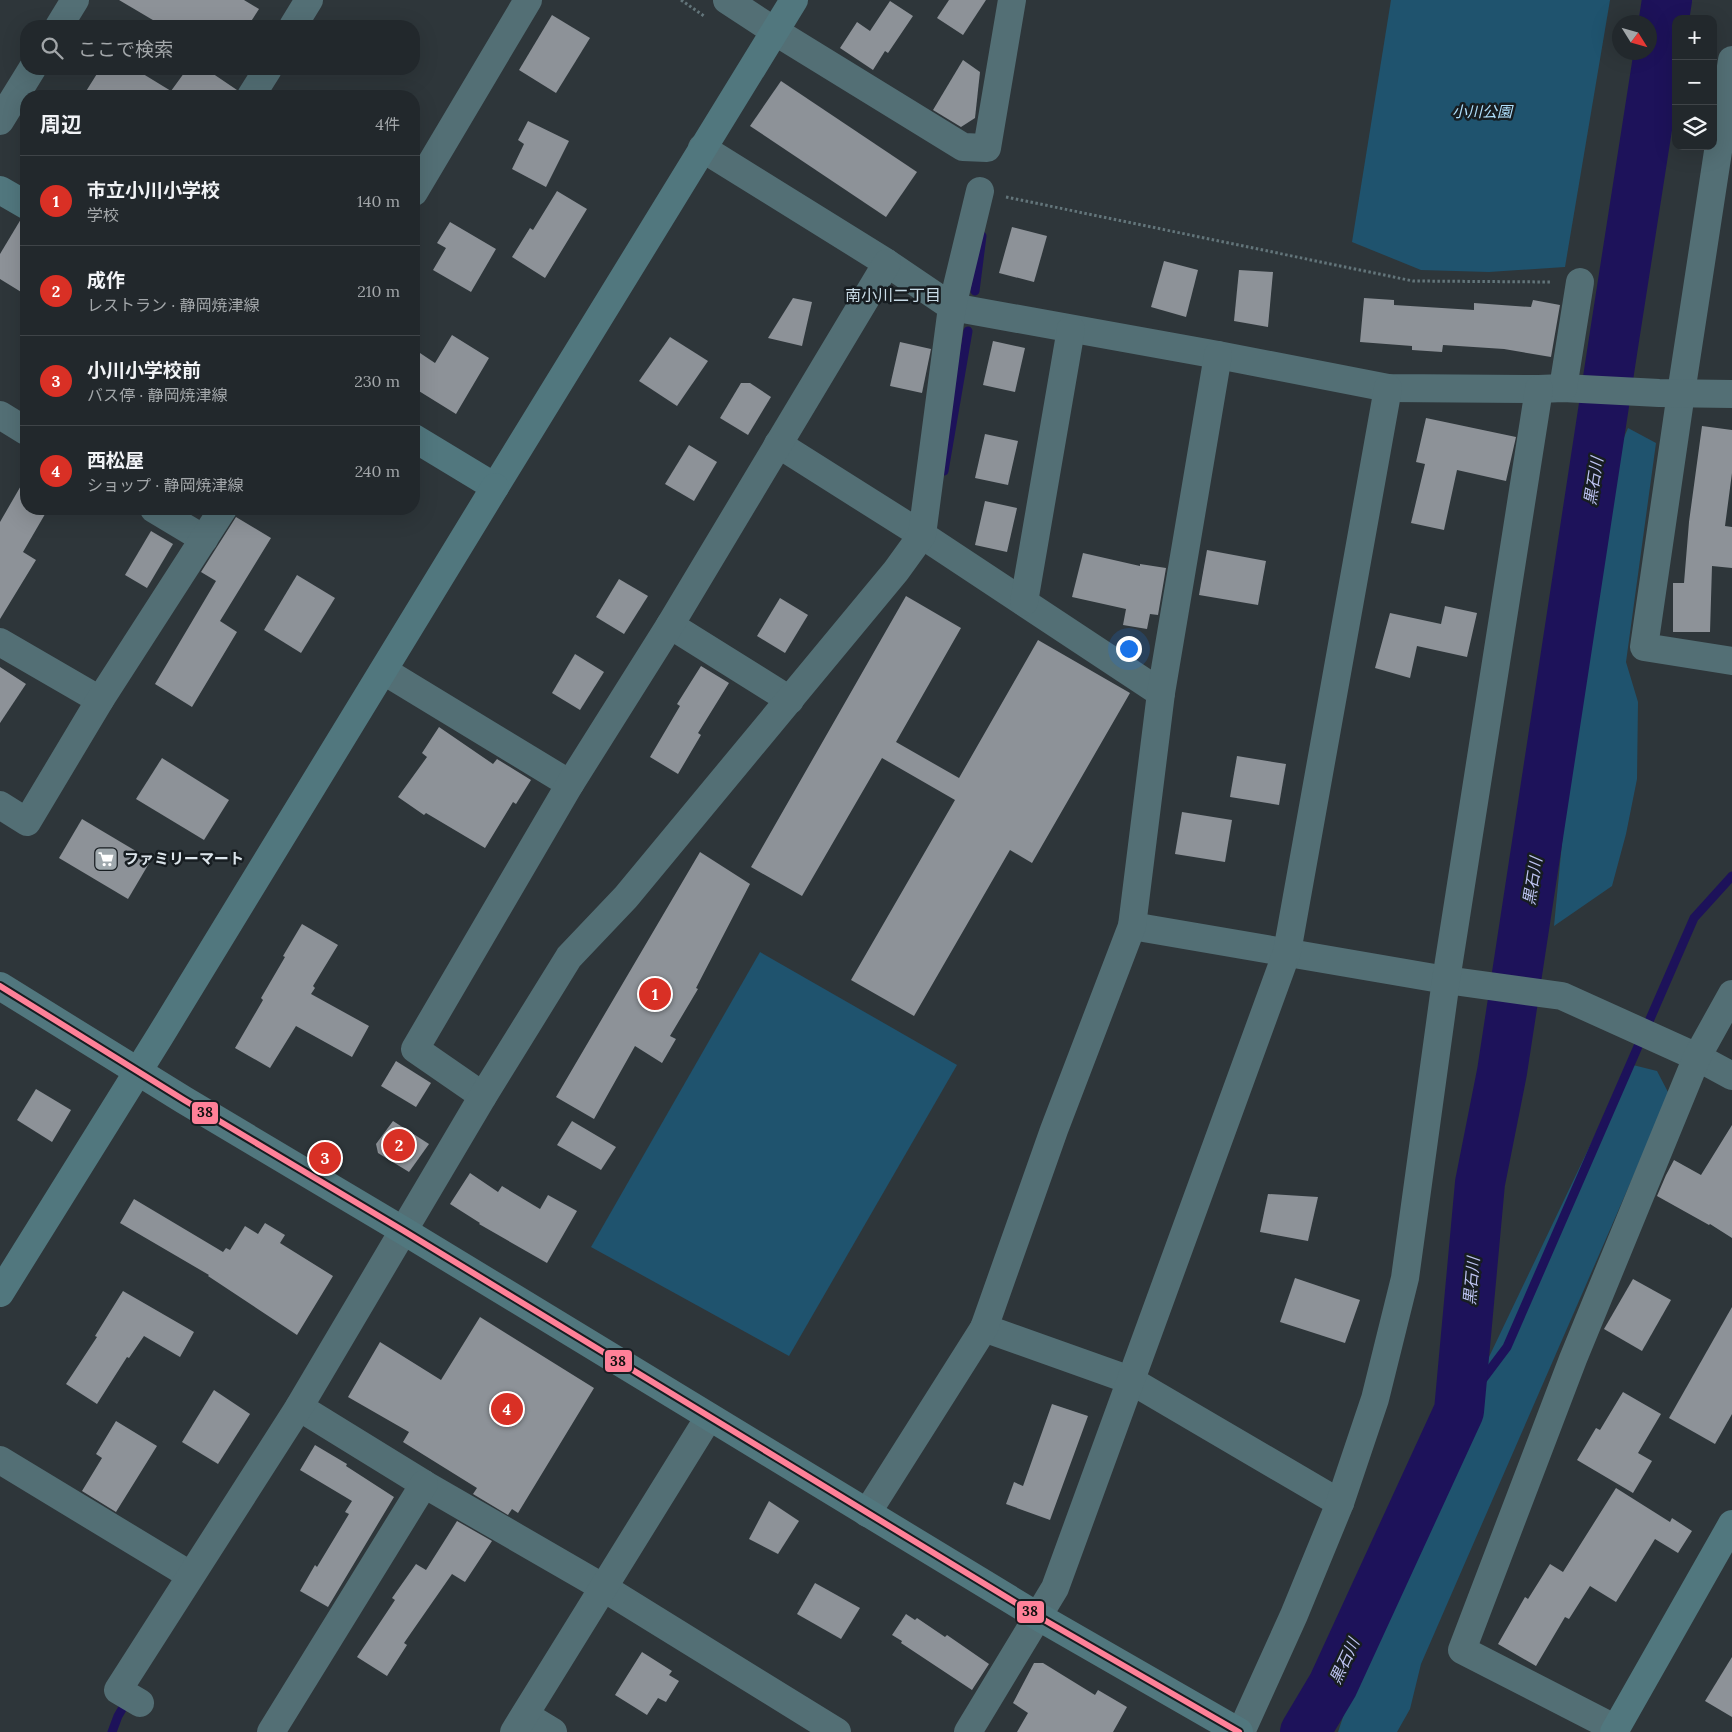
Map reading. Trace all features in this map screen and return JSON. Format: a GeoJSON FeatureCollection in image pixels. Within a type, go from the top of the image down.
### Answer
{"type":"FeatureCollection","features":[{"type":"Feature","properties":{"kind":"street"},"geometry":{"type":"LineString","coordinates":[[63,20],[75,0]]}},
{"type":"Feature","properties":{"kind":"street"},"geometry":{"type":"LineString","coordinates":[[297,20],[309,0]]}},
{"type":"Feature","properties":{"kind":"street"},"geometry":{"type":"LineString","coordinates":[[420,182],[528,0]]}},
{"type":"Feature","properties":{"kind":"street"},"geometry":{"type":"LineString","coordinates":[[727,0],[963,147],[987,148],[1012,0]]}},
{"type":"Feature","properties":{"kind":"street"},"geometry":{"type":"LineString","coordinates":[[0,1293],[384,671],[794,0]]}},
{"type":"Feature","properties":{"kind":"street"},"geometry":{"type":"LineString","coordinates":[[1732,60],[1670,393],[1644,647],[1732,661]]}},
{"type":"Feature","properties":{"kind":"street"},"geometry":{"type":"LineString","coordinates":[[0,121],[28,75]]}},
{"type":"Feature","properties":{"kind":"street"},"geometry":{"type":"LineString","coordinates":[[255,90],[264,75]]}},
{"type":"Feature","properties":{"kind":"street"},"geometry":{"type":"LineString","coordinates":[[702,148],[952,307],[1388,388],[1560,389],[1732,394]]}},
{"type":"Feature","properties":{"kind":"street"},"geometry":{"type":"LineString","coordinates":[[0,190],[20,202]]}},
{"type":"Feature","properties":{"kind":"street"},"geometry":{"type":"LineString","coordinates":[[132,1698],[118,1690],[299,1407],[483,1096],[570,957],[626,897],[896,571],[922,535],[952,307],[980,191]]}},
{"type":"Feature","properties":{"kind":"street"},"geometry":{"type":"LineString","coordinates":[[483,1096],[415,1049],[570,784],[670,625],[887,264]]}},
{"type":"Feature","properties":{"kind":"street"},"geometry":{"type":"LineString","coordinates":[[0,986],[1039,1616],[1240,1732],[1294,1615],[1340,1503],[1375,1399],[1405,1278],[1446,980],[1580,282]]}},
{"type":"Feature","properties":{"kind":"street"},"geometry":{"type":"LineString","coordinates":[[1024,602],[1071,329]]}},
{"type":"Feature","properties":{"kind":"street"},"geometry":{"type":"LineString","coordinates":[[867,1512],[984,1328],[1054,1130],[1132,926],[1161,693],[1218,355]]}},
{"type":"Feature","properties":{"kind":"street"},"geometry":{"type":"LineString","coordinates":[[968,1732],[1055,1588],[1287,952],[1388,388]]}},
{"type":"Feature","properties":{"kind":"street"},"geometry":{"type":"LineString","coordinates":[[0,415],[20,427]]}},
{"type":"Feature","properties":{"kind":"street"},"geometry":{"type":"LineString","coordinates":[[420,442],[495,488]]}},
{"type":"Feature","properties":{"kind":"street"},"geometry":{"type":"LineString","coordinates":[[778,444],[922,535],[1161,693]]}},
{"type":"Feature","properties":{"kind":"street"},"geometry":{"type":"LineString","coordinates":[[164,515],[204,539]]}},
{"type":"Feature","properties":{"kind":"street"},"geometry":{"type":"LineString","coordinates":[[0,806],[27,822],[100,700],[219,515]]}},
{"type":"Feature","properties":{"kind":"street"},"geometry":{"type":"LineString","coordinates":[[670,625],[790,700]]}},
{"type":"Feature","properties":{"kind":"street"},"geometry":{"type":"LineString","coordinates":[[0,642],[100,700]]}},
{"type":"Feature","properties":{"kind":"street"},"geometry":{"type":"LineString","coordinates":[[384,671],[570,784]]}},
{"type":"Feature","properties":{"kind":"street"},"geometry":{"type":"LineString","coordinates":[[1132,926],[1446,980],[1562,996],[1697,1057],[1732,1076]]}},
{"type":"Feature","properties":{"kind":"street"},"geometry":{"type":"LineString","coordinates":[[1732,994],[1697,1057],[1573,1359],[1462,1650],[1615,1730],[1732,1524]]}},
{"type":"Feature","properties":{"kind":"street"},"geometry":{"type":"LineString","coordinates":[[984,1328],[1130,1380],[1340,1503]]}},
{"type":"Feature","properties":{"kind":"street"},"geometry":{"type":"LineString","coordinates":[[299,1407],[424,1484],[604,1588],[837,1732]]}},
{"type":"Feature","properties":{"kind":"street"},"geometry":{"type":"LineString","coordinates":[[553,1732],[520,1723],[709,1417]]}},
{"type":"Feature","properties":{"kind":"street"},"geometry":{"type":"LineString","coordinates":[[0,1460],[190,1575]]}},
{"type":"Feature","properties":{"kind":"street"},"geometry":{"type":"LineString","coordinates":[[271,1732],[424,1484]]}},
{"type":"Feature","properties":{"kind":"path"},"geometry":{"type":"LineString","coordinates":[[980,191],[1413,281],[1580,282]]}},
{"type":"Feature","properties":{"kind":"green space","name":"小川公園"},"geometry":{"type":"Polygon","coordinates":[[[1391,0],[1610,0],[1565,267],[1489,272],[1421,270],[1352,242],[1391,0]]]}},
{"type":"Feature","properties":{"kind":"green space"},"geometry":{"type":"Polygon","coordinates":[[[1628,428],[1656,443],[1626,662],[1638,702],[1637,779],[1626,834],[1612,886],[1554,926],[1571,750],[1606,501],[1620,447],[1628,428]]]}},
{"type":"Feature","properties":{"kind":"green space"},"geometry":{"type":"Polygon","coordinates":[[[760,952],[957,1065],[789,1356],[591,1247],[760,952]]]}},
{"type":"Feature","properties":{"kind":"green space"},"geometry":{"type":"Polygon","coordinates":[[[1629,1064],[1657,1071],[1669,1094],[1421,1664],[1410,1709],[1397,1732],[1338,1732],[1403,1537],[1629,1064]]]}},
{"type":"Feature","properties":{"kind":"building"},"geometry":{"type":"Polygon","coordinates":[[[119,0],[244,0],[259,9],[252,20],[153,20],[119,0]]]}},
{"type":"Feature","properties":{"kind":"building"},"geometry":{"type":"Polygon","coordinates":[[[949,0],[986,0],[963,35],[937,18],[949,0]]]}},
{"type":"Feature","properties":{"kind":"building"},"geometry":{"type":"Polygon","coordinates":[[[890,1],[913,16],[888,53],[885,51],[873,70],[840,48],[857,22],[870,31],[890,1]]]}},
{"type":"Feature","properties":{"kind":"building"},"geometry":{"type":"Polygon","coordinates":[[[552,15],[590,38],[556,93],[519,70],[552,15]]]}},
{"type":"Feature","properties":{"kind":"building"},"geometry":{"type":"Polygon","coordinates":[[[963,60],[980,72],[975,118],[961,127],[933,110],[963,60]]]}},
{"type":"Feature","properties":{"kind":"building"},"geometry":{"type":"Polygon","coordinates":[[[96,75],[145,75],[169,90],[87,90],[96,75]]]}},
{"type":"Feature","properties":{"kind":"building"},"geometry":{"type":"Polygon","coordinates":[[[183,75],[215,75],[237,90],[172,90],[183,75]]]}},
{"type":"Feature","properties":{"kind":"building"},"geometry":{"type":"Polygon","coordinates":[[[781,81],[917,172],[886,217],[750,126],[781,81]]]}},
{"type":"Feature","properties":{"kind":"building"},"geometry":{"type":"Polygon","coordinates":[[[528,121],[569,141],[546,187],[512,169],[524,144],[518,140],[528,121]]]}},
{"type":"Feature","properties":{"kind":"building"},"geometry":{"type":"Polygon","coordinates":[[[557,191],[587,209],[545,278],[512,257],[530,228],[533,230],[557,191]]]}},
{"type":"Feature","properties":{"kind":"building"},"geometry":{"type":"Polygon","coordinates":[[[20,221],[20,291],[0,279],[0,254],[20,221]]]}},
{"type":"Feature","properties":{"kind":"building"},"geometry":{"type":"Polygon","coordinates":[[[450,222],[496,249],[471,292],[433,270],[446,248],[437,243],[450,222]]]}},
{"type":"Feature","properties":{"kind":"building"},"geometry":{"type":"Polygon","coordinates":[[[1012,227],[1047,236],[1034,282],[999,273],[1012,227]]]}},
{"type":"Feature","properties":{"kind":"building"},"geometry":{"type":"Polygon","coordinates":[[[1164,261],[1198,270],[1186,317],[1151,307],[1164,261]]]}},
{"type":"Feature","properties":{"kind":"building"},"geometry":{"type":"Polygon","coordinates":[[[1239,270],[1273,272],[1268,327],[1234,321],[1239,270]]]}},
{"type":"Feature","properties":{"kind":"building"},"geometry":{"type":"Polygon","coordinates":[[[793,298],[812,302],[802,346],[768,338],[793,298]]]}},
{"type":"Feature","properties":{"kind":"building"},"geometry":{"type":"Polygon","coordinates":[[[1364,298],[1394,300],[1394,305],[1474,310],[1474,303],[1531,307],[1533,300],[1560,305],[1551,357],[1504,349],[1443,345],[1442,352],[1412,350],[1412,346],[1360,342],[1364,298]]]}},
{"type":"Feature","properties":{"kind":"building"},"geometry":{"type":"Polygon","coordinates":[[[452,335],[489,358],[456,414],[420,392],[420,353],[435,363],[452,335]]]}},
{"type":"Feature","properties":{"kind":"building"},"geometry":{"type":"Polygon","coordinates":[[[670,337],[708,361],[677,406],[639,381],[670,337]]]}},
{"type":"Feature","properties":{"kind":"building"},"geometry":{"type":"Polygon","coordinates":[[[993,341],[1025,348],[1015,392],[983,385],[993,341]]]}},
{"type":"Feature","properties":{"kind":"building"},"geometry":{"type":"Polygon","coordinates":[[[900,342],[931,349],[922,393],[890,386],[900,342]]]}},
{"type":"Feature","properties":{"kind":"building"},"geometry":{"type":"Polygon","coordinates":[[[741,383],[750,383],[771,397],[748,435],[720,418],[741,383]]]}},
{"type":"Feature","properties":{"kind":"building"},"geometry":{"type":"Polygon","coordinates":[[[1426,418],[1516,437],[1506,481],[1457,470],[1444,530],[1411,523],[1425,464],[1416,462],[1426,418]]]}},
{"type":"Feature","properties":{"kind":"building"},"geometry":{"type":"Polygon","coordinates":[[[1702,426],[1732,430],[1732,473],[1725,526],[1732,527],[1732,568],[1712,566],[1710,632],[1673,632],[1673,583],[1684,583],[1689,522],[1702,426]]]}},
{"type":"Feature","properties":{"kind":"building"},"geometry":{"type":"Polygon","coordinates":[[[985,434],[1018,441],[1008,485],[975,478],[985,434]]]}},
{"type":"Feature","properties":{"kind":"building"},"geometry":{"type":"Polygon","coordinates":[[[689,445],[717,462],[694,501],[665,484],[689,445]]]}},
{"type":"Feature","properties":{"kind":"building"},"geometry":{"type":"Polygon","coordinates":[[[20,487],[20,515],[45,515],[23,552],[36,560],[0,619],[0,522],[20,487]]]}},
{"type":"Feature","properties":{"kind":"building"},"geometry":{"type":"Polygon","coordinates":[[[985,501],[1017,508],[1007,552],[975,545],[985,501]]]}},
{"type":"Feature","properties":{"kind":"building"},"geometry":{"type":"Polygon","coordinates":[[[236,517],[271,538],[220,621],[237,632],[192,707],[155,684],[216,581],[201,572],[236,517]]]}},
{"type":"Feature","properties":{"kind":"building"},"geometry":{"type":"Polygon","coordinates":[[[151,531],[173,544],[147,588],[125,575],[151,531]]]}},
{"type":"Feature","properties":{"kind":"building"},"geometry":{"type":"Polygon","coordinates":[[[1207,550],[1266,561],[1258,605],[1199,595],[1207,550]]]}},
{"type":"Feature","properties":{"kind":"building"},"geometry":{"type":"Polygon","coordinates":[[[1083,553],[1140,566],[1140,564],[1166,568],[1158,615],[1150,614],[1147,629],[1123,625],[1126,609],[1072,597],[1083,553]]]}},
{"type":"Feature","properties":{"kind":"building"},"geometry":{"type":"Polygon","coordinates":[[[297,575],[335,598],[301,653],[264,630],[297,575]]]}},
{"type":"Feature","properties":{"kind":"building"},"geometry":{"type":"Polygon","coordinates":[[[619,579],[648,596],[624,634],[596,617],[619,579]]]}},
{"type":"Feature","properties":{"kind":"building"},"geometry":{"type":"Polygon","coordinates":[[[906,596],[961,628],[896,742],[959,778],[1038,640],[1130,693],[1032,863],[1010,850],[914,1016],[851,980],[955,800],[882,758],[802,896],[751,867],[906,596]]]}},
{"type":"Feature","properties":{"kind":"building"},"geometry":{"type":"Polygon","coordinates":[[[780,598],[808,615],[785,653],[757,636],[780,598]]]}},
{"type":"Feature","properties":{"kind":"building"},"geometry":{"type":"Polygon","coordinates":[[[1445,606],[1477,613],[1467,657],[1417,646],[1410,678],[1375,668],[1390,613],[1441,624],[1445,606]]]}},
{"type":"Feature","properties":{"kind":"building"},"geometry":{"type":"Polygon","coordinates":[[[575,654],[604,672],[580,710],[552,693],[575,654]]]}},
{"type":"Feature","properties":{"kind":"building"},"geometry":{"type":"Polygon","coordinates":[[[701,666],[729,683],[698,733],[701,735],[678,774],[650,757],[680,706],[677,704],[701,666]]]}},
{"type":"Feature","properties":{"kind":"building"},"geometry":{"type":"Polygon","coordinates":[[[0,667],[26,684],[0,723],[0,667]]]}},
{"type":"Feature","properties":{"kind":"building"},"geometry":{"type":"Polygon","coordinates":[[[439,727],[493,764],[497,759],[531,780],[516,804],[513,802],[485,848],[426,813],[424,815],[398,797],[427,757],[422,753],[439,727]]]}},
{"type":"Feature","properties":{"kind":"building"},"geometry":{"type":"Polygon","coordinates":[[[1237,756],[1286,764],[1279,805],[1230,797],[1237,756]]]}},
{"type":"Feature","properties":{"kind":"building"},"geometry":{"type":"Polygon","coordinates":[[[162,758],[229,800],[204,840],[136,799],[162,758]]]}},
{"type":"Feature","properties":{"kind":"building"},"geometry":{"type":"Polygon","coordinates":[[[1182,812],[1232,820],[1225,862],[1175,854],[1182,812]]]}},
{"type":"Feature","properties":{"kind":"building"},"geometry":{"type":"Polygon","coordinates":[[[82,819],[151,860],[128,899],[59,858],[82,819]]]}},
{"type":"Feature","properties":{"kind":"building"},"geometry":{"type":"Polygon","coordinates":[[[700,852],[750,884],[696,988],[698,989],[670,1036],[676,1039],[662,1063],[635,1046],[594,1119],[556,1097],[700,852]]]}},
{"type":"Feature","properties":{"kind":"building"},"geometry":{"type":"Polygon","coordinates":[[[302,924],[338,945],[313,986],[315,988],[311,994],[369,1026],[352,1057],[296,1026],[270,1068],[235,1048],[263,1000],[261,998],[302,924]]]}},
{"type":"Feature","properties":{"kind":"building"},"geometry":{"type":"Polygon","coordinates":[[[396,1061],[431,1083],[416,1107],[381,1086],[396,1061]]]}},
{"type":"Feature","properties":{"kind":"building"},"geometry":{"type":"Polygon","coordinates":[[[36,1089],[71,1110],[52,1142],[17,1120],[36,1089]]]}},
{"type":"Feature","properties":{"kind":"building"},"geometry":{"type":"Polygon","coordinates":[[[393,1121],[429,1144],[409,1172],[378,1153],[376,1144],[393,1121]]]}},
{"type":"Feature","properties":{"kind":"building"},"geometry":{"type":"Polygon","coordinates":[[[572,1121],[616,1147],[601,1170],[557,1145],[572,1121]]]}},
{"type":"Feature","properties":{"kind":"building"},"geometry":{"type":"Polygon","coordinates":[[[1732,1125],[1732,1238],[1657,1196],[1674,1160],[1701,1175],[1732,1125]]]}},
{"type":"Feature","properties":{"kind":"building"},"geometry":{"type":"Polygon","coordinates":[[[470,1173],[498,1192],[502,1186],[540,1209],[548,1195],[577,1211],[547,1263],[479,1224],[450,1204],[470,1173]]]}},
{"type":"Feature","properties":{"kind":"building"},"geometry":{"type":"Polygon","coordinates":[[[1268,1194],[1318,1197],[1308,1241],[1260,1232],[1268,1194]]]}},
{"type":"Feature","properties":{"kind":"building"},"geometry":{"type":"Polygon","coordinates":[[[134,1199],[223,1252],[226,1248],[230,1250],[245,1226],[258,1234],[265,1223],[285,1235],[280,1243],[333,1276],[297,1335],[209,1275],[120,1223],[134,1199]]]}},
{"type":"Feature","properties":{"kind":"building"},"geometry":{"type":"Polygon","coordinates":[[[1295,1278],[1360,1300],[1345,1343],[1280,1322],[1295,1278]]]}},
{"type":"Feature","properties":{"kind":"building"},"geometry":{"type":"Polygon","coordinates":[[[1633,1279],[1671,1300],[1642,1351],[1604,1329],[1633,1279]]]}},
{"type":"Feature","properties":{"kind":"building"},"geometry":{"type":"Polygon","coordinates":[[[123,1291],[194,1332],[180,1357],[144,1336],[129,1358],[127,1357],[97,1404],[66,1384],[97,1337],[95,1336],[123,1291]]]}},
{"type":"Feature","properties":{"kind":"building"},"geometry":{"type":"Polygon","coordinates":[[[1732,1307],[1732,1414],[1715,1444],[1669,1418],[1732,1307]]]}},
{"type":"Feature","properties":{"kind":"building"},"geometry":{"type":"Polygon","coordinates":[[[480,1317],[594,1388],[518,1513],[512,1509],[508,1515],[473,1494],[477,1488],[403,1442],[409,1432],[348,1397],[380,1342],[441,1380],[480,1317]]]}},
{"type":"Feature","properties":{"kind":"building"},"geometry":{"type":"Polygon","coordinates":[[[214,1390],[250,1414],[218,1464],[182,1442],[214,1390]]]}},
{"type":"Feature","properties":{"kind":"building"},"geometry":{"type":"Polygon","coordinates":[[[1623,1392],[1661,1414],[1638,1453],[1652,1461],[1633,1493],[1577,1460],[1596,1428],[1600,1430],[1623,1392]]]}},
{"type":"Feature","properties":{"kind":"building"},"geometry":{"type":"Polygon","coordinates":[[[1052,1404],[1088,1416],[1050,1520],[1006,1504],[1014,1482],[1023,1486],[1052,1404]]]}},
{"type":"Feature","properties":{"kind":"building"},"geometry":{"type":"Polygon","coordinates":[[[116,1421],[157,1446],[116,1512],[82,1491],[102,1458],[96,1454],[116,1421]]]}},
{"type":"Feature","properties":{"kind":"building"},"geometry":{"type":"Polygon","coordinates":[[[315,1445],[347,1464],[346,1466],[394,1497],[328,1607],[300,1591],[349,1514],[345,1512],[352,1501],[300,1470],[315,1445]]]}},
{"type":"Feature","properties":{"kind":"building"},"geometry":{"type":"Polygon","coordinates":[[[1616,1488],[1670,1522],[1672,1518],[1692,1531],[1678,1553],[1655,1539],[1616,1602],[1590,1586],[1569,1619],[1565,1617],[1536,1666],[1498,1644],[1525,1597],[1528,1599],[1550,1564],[1563,1572],[1616,1488]]]}},
{"type":"Feature","properties":{"kind":"building"},"geometry":{"type":"Polygon","coordinates":[[[769,1501],[799,1521],[778,1554],[749,1539],[769,1501]]]}},
{"type":"Feature","properties":{"kind":"building"},"geometry":{"type":"Polygon","coordinates":[[[457,1521],[492,1541],[465,1582],[452,1574],[404,1643],[407,1645],[387,1676],[357,1657],[395,1600],[392,1598],[416,1564],[426,1570],[457,1521]]]}},
{"type":"Feature","properties":{"kind":"building"},"geometry":{"type":"Polygon","coordinates":[[[815,1583],[860,1608],[841,1639],[797,1614],[815,1583]]]}},
{"type":"Feature","properties":{"kind":"building"},"geometry":{"type":"Polygon","coordinates":[[[906,1614],[915,1620],[917,1618],[945,1637],[947,1635],[989,1664],[972,1690],[892,1635],[906,1614]]]}},
{"type":"Feature","properties":{"kind":"building"},"geometry":{"type":"Polygon","coordinates":[[[642,1652],[672,1671],[669,1675],[679,1681],[666,1702],[658,1698],[647,1715],[615,1695],[642,1652]]]}},
{"type":"Feature","properties":{"kind":"building"},"geometry":{"type":"Polygon","coordinates":[[[1732,1657],[1732,1717],[1705,1701],[1732,1657]]]}},
{"type":"Feature","properties":{"kind":"building"},"geometry":{"type":"Polygon","coordinates":[[[1034,1663],[1043,1663],[1095,1695],[1098,1690],[1127,1707],[1113,1732],[1017,1732],[1028,1713],[1013,1703],[1034,1663]]]}},
{"type":"Feature","properties":{"kind":"waterway","name":"黒石川"},"geometry":{"type":"LineString","coordinates":[[1305,1732],[1333,1685],[1459,1411],[1480,1183],[1502,1072],[1667,0]]}},
{"type":"Feature","properties":{"kind":"waterway"},"geometry":{"type":"LineString","coordinates":[[975,291],[982,236]]}},
{"type":"Feature","properties":{"kind":"waterway"},"geometry":{"type":"LineString","coordinates":[[944,471],[968,331]]}},
{"type":"Feature","properties":{"kind":"waterway"},"geometry":{"type":"LineString","coordinates":[[1459,1411],[1507,1347],[1694,918],[1732,876]]}},
{"type":"Feature","properties":{"kind":"waterway"},"geometry":{"type":"LineString","coordinates":[[112,1732],[118,1716],[128,1699]]}},
{"type":"Feature","properties":{"kind":"transit line","name":"38"},"geometry":{"type":"LineString","coordinates":[[0,986],[184,1100],[404,1231],[1039,1617],[1239,1732]]}},
{"type":"Feature","properties":{"kind":"place","name":"ファミリーマート"},"geometry":{"type":"Point","coordinates":[106,859]}},
{"type":"Feature","properties":{"kind":"place","name":"市立小川小学校"},"geometry":{"type":"Point","coordinates":[655,994]}},
{"type":"Feature","properties":{"kind":"place","name":"成作"},"geometry":{"type":"Point","coordinates":[399,1145]}},
{"type":"Feature","properties":{"kind":"place","name":"小川小学校前"},"geometry":{"type":"Point","coordinates":[325,1158]}},
{"type":"Feature","properties":{"kind":"place","name":"西松屋"},"geometry":{"type":"Point","coordinates":[507,1409]}},
{"type":"Feature","properties":{"kind":"district","name":"南小川二丁目"},"geometry":{"type":"Point","coordinates":[893,295]}}]}
